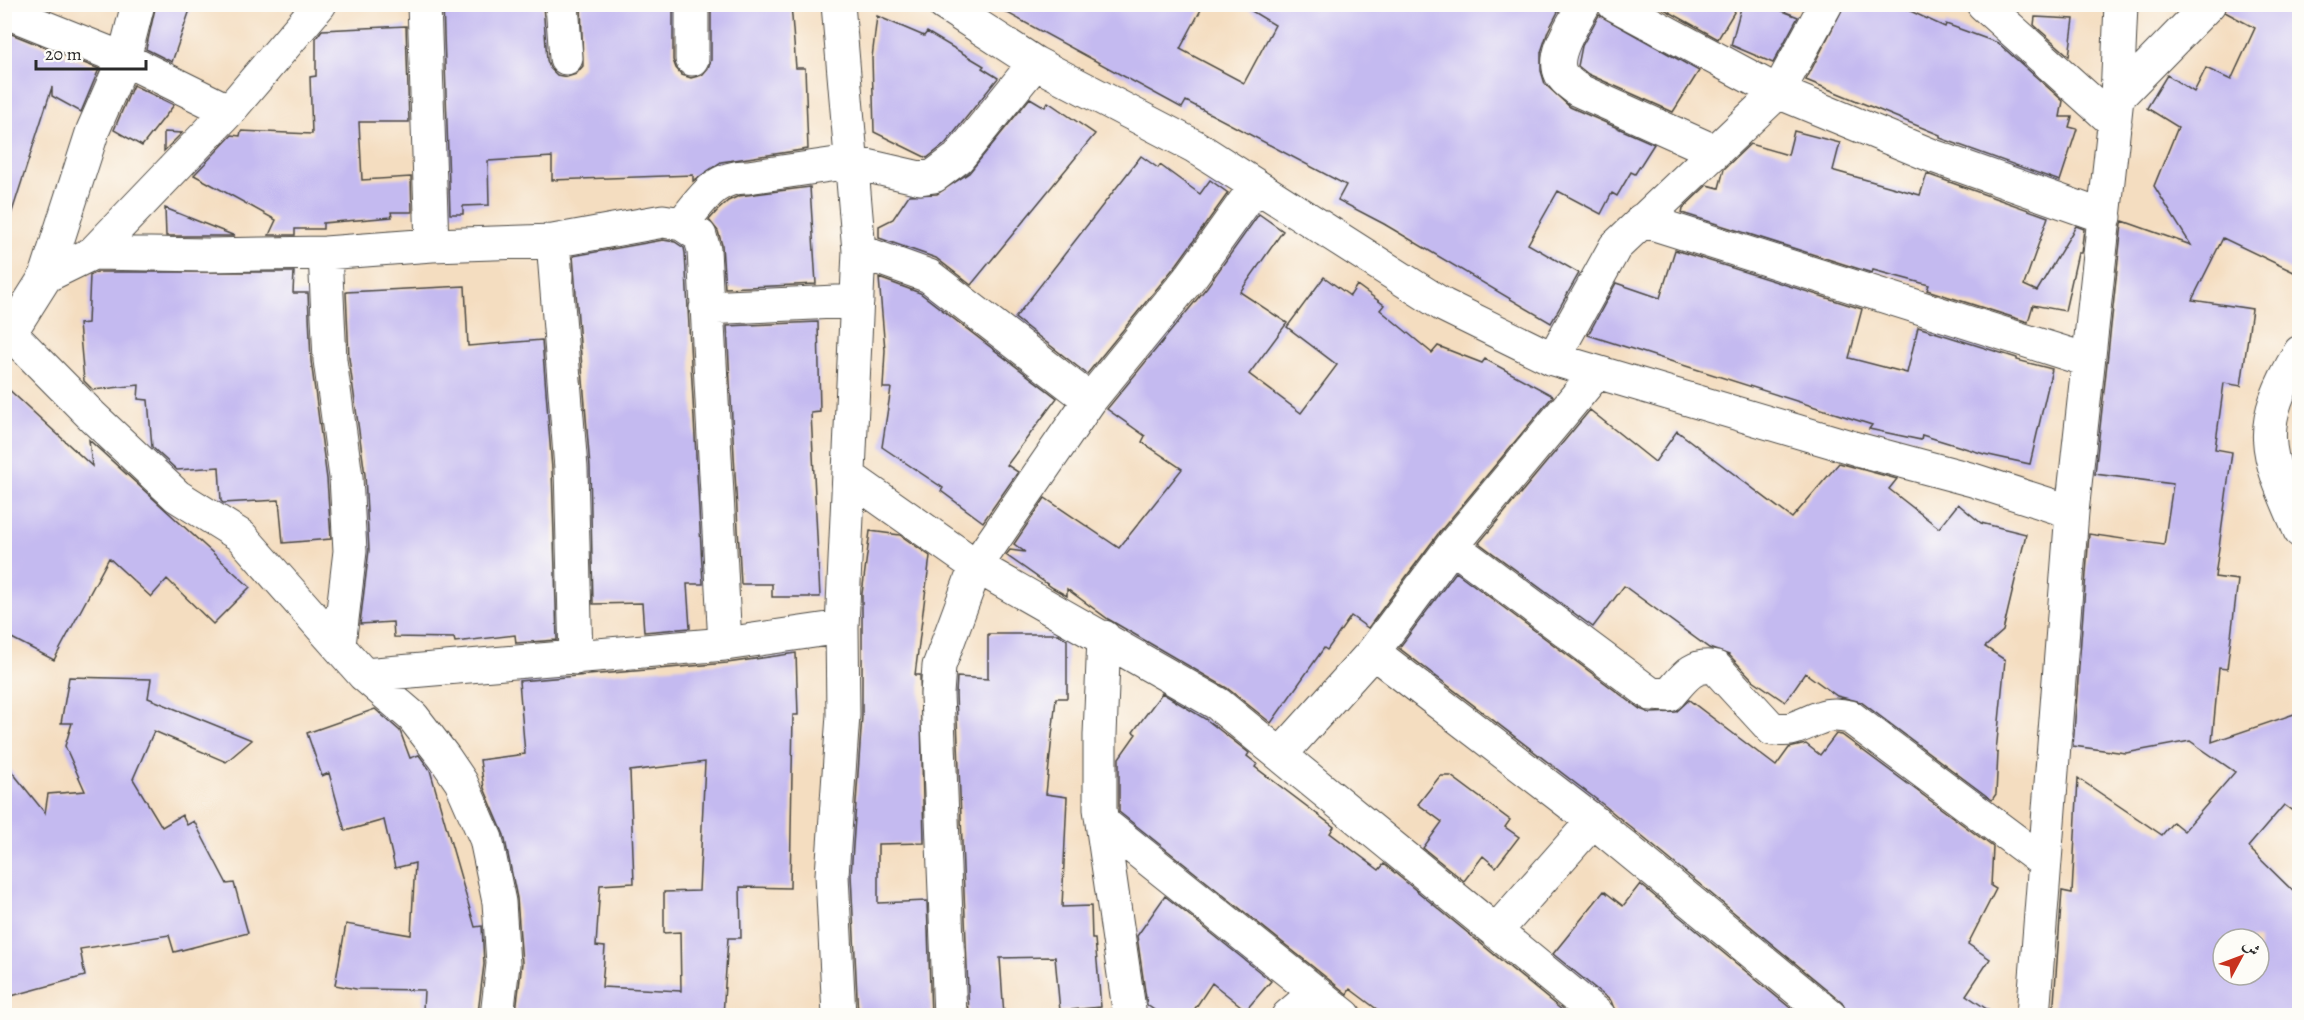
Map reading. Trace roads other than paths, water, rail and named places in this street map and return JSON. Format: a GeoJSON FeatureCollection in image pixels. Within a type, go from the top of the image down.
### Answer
{"type":"FeatureCollection","features":[{"type":"Feature","properties":{"kind":"street"},"geometry":{"type":"LineString","coordinates":[[138,4],[124,60],[93,130],[46,276],[7,335],[177,496],[241,536],[364,675],[413,717],[462,782],[486,839],[499,902],[503,964],[497,1016]]}},
{"type":"Feature","properties":{"kind":"street"},"geometry":{"type":"LineString","coordinates":[[424,4],[432,245]]}},
{"type":"Feature","properties":{"kind":"street"},"geometry":{"type":"LineString","coordinates":[[562,4],[566,58]]}},
{"type":"Feature","properties":{"kind":"street"},"geometry":{"type":"LineString","coordinates":[[692,4],[692,59]]}},
{"type":"Feature","properties":{"kind":"street"},"geometry":{"type":"LineString","coordinates":[[838,4],[859,251],[851,478],[842,627],[843,715],[832,875],[839,1016]]}},
{"type":"Feature","properties":{"kind":"street"},"geometry":{"type":"LineString","coordinates":[[944,4],[1035,63],[1194,146],[1443,305],[1553,359],[1973,480],[2072,512]]}},
{"type":"Feature","properties":{"kind":"street"},"geometry":{"type":"LineString","coordinates":[[1584,4],[1562,47],[1560,72],[1565,80],[1578,90],[1714,151]]}},
{"type":"Feature","properties":{"kind":"street"},"geometry":{"type":"LineString","coordinates":[[1614,4],[1778,92],[1933,156],[2105,217]]}},
{"type":"Feature","properties":{"kind":"street"},"geometry":{"type":"LineString","coordinates":[[1553,359],[1616,247],[1778,92],[1826,4]]}},
{"type":"Feature","properties":{"kind":"street"},"geometry":{"type":"LineString","coordinates":[[1983,4],[2116,110]]}},
{"type":"Feature","properties":{"kind":"street"},"geometry":{"type":"LineString","coordinates":[[2033,1016],[2072,512],[2116,110],[2121,4]]}},
{"type":"Feature","properties":{"kind":"street"},"geometry":{"type":"LineString","coordinates":[[2116,110],[2209,4]]}},
{"type":"Feature","properties":{"kind":"street"},"geometry":{"type":"LineString","coordinates":[[46,276],[93,253],[229,111],[310,10]]}},
{"type":"Feature","properties":{"kind":"street"},"geometry":{"type":"LineString","coordinates":[[4,11],[124,60],[229,111]]}},
{"type":"Feature","properties":{"kind":"street"},"geometry":{"type":"LineString","coordinates":[[682,224],[715,185],[732,176],[748,177],[850,162],[920,178],[934,176],[958,158],[1035,63]]}},
{"type":"Feature","properties":{"kind":"street"},"geometry":{"type":"LineString","coordinates":[[950,1016],[937,694],[939,666],[976,566],[1090,400],[1192,275],[1256,186]]}},
{"type":"Feature","properties":{"kind":"street"},"geometry":{"type":"LineString","coordinates":[[1642,220],[2087,360]]}},
{"type":"Feature","properties":{"kind":"street"},"geometry":{"type":"LineString","coordinates":[[93,253],[208,255],[325,253],[432,245],[553,241],[663,221],[682,224],[700,236],[702,243],[724,644]]}},
{"type":"Feature","properties":{"kind":"street"},"geometry":{"type":"LineString","coordinates":[[553,241],[571,468],[576,658]]}},
{"type":"Feature","properties":{"kind":"street"},"geometry":{"type":"LineString","coordinates":[[859,251],[929,276],[1090,400]]}},
{"type":"Feature","properties":{"kind":"street"},"geometry":{"type":"LineString","coordinates":[[325,253],[330,360],[346,477],[350,551],[339,645]]}},
{"type":"Feature","properties":{"kind":"street"},"geometry":{"type":"LineString","coordinates":[[706,308],[857,301]]}},
{"type":"Feature","properties":{"kind":"street"},"geometry":{"type":"LineString","coordinates":[[2300,352],[2283,379],[2273,406],[2267,435],[2274,473],[2300,531]]}},
{"type":"Feature","properties":{"kind":"street"},"geometry":{"type":"LineString","coordinates":[[1282,753],[1373,652],[1452,546],[1597,372]]}},
{"type":"Feature","properties":{"kind":"street"},"geometry":{"type":"LineString","coordinates":[[851,478],[976,566],[1218,704],[1282,753],[1599,1016]]}},
{"type":"Feature","properties":{"kind":"street"},"geometry":{"type":"LineString","coordinates":[[1452,546],[1651,694],[1669,695],[1693,669],[1706,665],[1716,668],[1772,729],[1790,729],[1815,717],[1837,713],[1850,717],[2044,862]]}},
{"type":"Feature","properties":{"kind":"street"},"geometry":{"type":"LineString","coordinates":[[364,675],[724,644],[842,627]]}},
{"type":"Feature","properties":{"kind":"street"},"geometry":{"type":"LineString","coordinates":[[1104,637],[1100,735],[1103,823],[1130,1016]]}},
{"type":"Feature","properties":{"kind":"street"},"geometry":{"type":"LineString","coordinates":[[1373,652],[1593,821],[1830,1016]]}},
{"type":"Feature","properties":{"kind":"street"},"geometry":{"type":"LineString","coordinates":[[1496,931],[1593,821]]}},
{"type":"Feature","properties":{"kind":"street"},"geometry":{"type":"LineString","coordinates":[[1103,823],[1334,1008]]}},
{"type":"Feature","properties":{"kind":"street"},"geometry":{"type":"LineString","coordinates":[[1288,1016],[1334,1008]]}}]}
